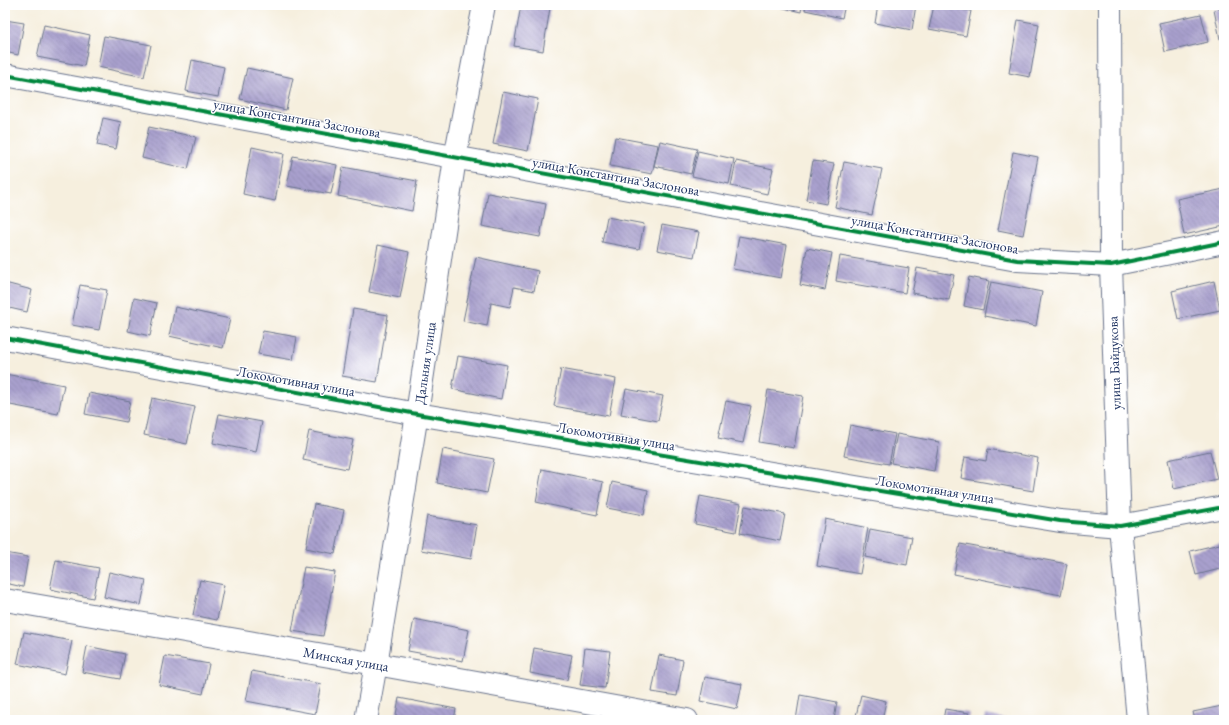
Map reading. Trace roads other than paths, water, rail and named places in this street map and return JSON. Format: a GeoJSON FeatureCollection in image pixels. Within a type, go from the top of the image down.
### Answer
{"type":"FeatureCollection","features":[{"type":"Feature","properties":{"kind":"street","name":"Дальняя улица"},"geometry":{"type":"LineString","coordinates":[[366,720],[417,414],[455,158],[484,5]]}},
{"type":"Feature","properties":{"kind":"street","name":"улица Байдукова"},"geometry":{"type":"LineString","coordinates":[[1110,5],[1110,265],[1120,526],[1138,720]]}},
{"type":"Feature","properties":{"kind":"street","name":"улица Константина Заслонова"},"geometry":{"type":"LineString","coordinates":[[5,75],[1017,260],[1110,265],[1224,242]]}},
{"type":"Feature","properties":{"kind":"street","name":"Локомотивная улица"},"geometry":{"type":"LineString","coordinates":[[5,338],[417,414],[1060,521],[1120,526],[1224,507]]}},
{"type":"Feature","properties":{"kind":"street","name":"Минская улица"},"geometry":{"type":"LineString","coordinates":[[5,600],[376,664],[687,720]]}}]}
